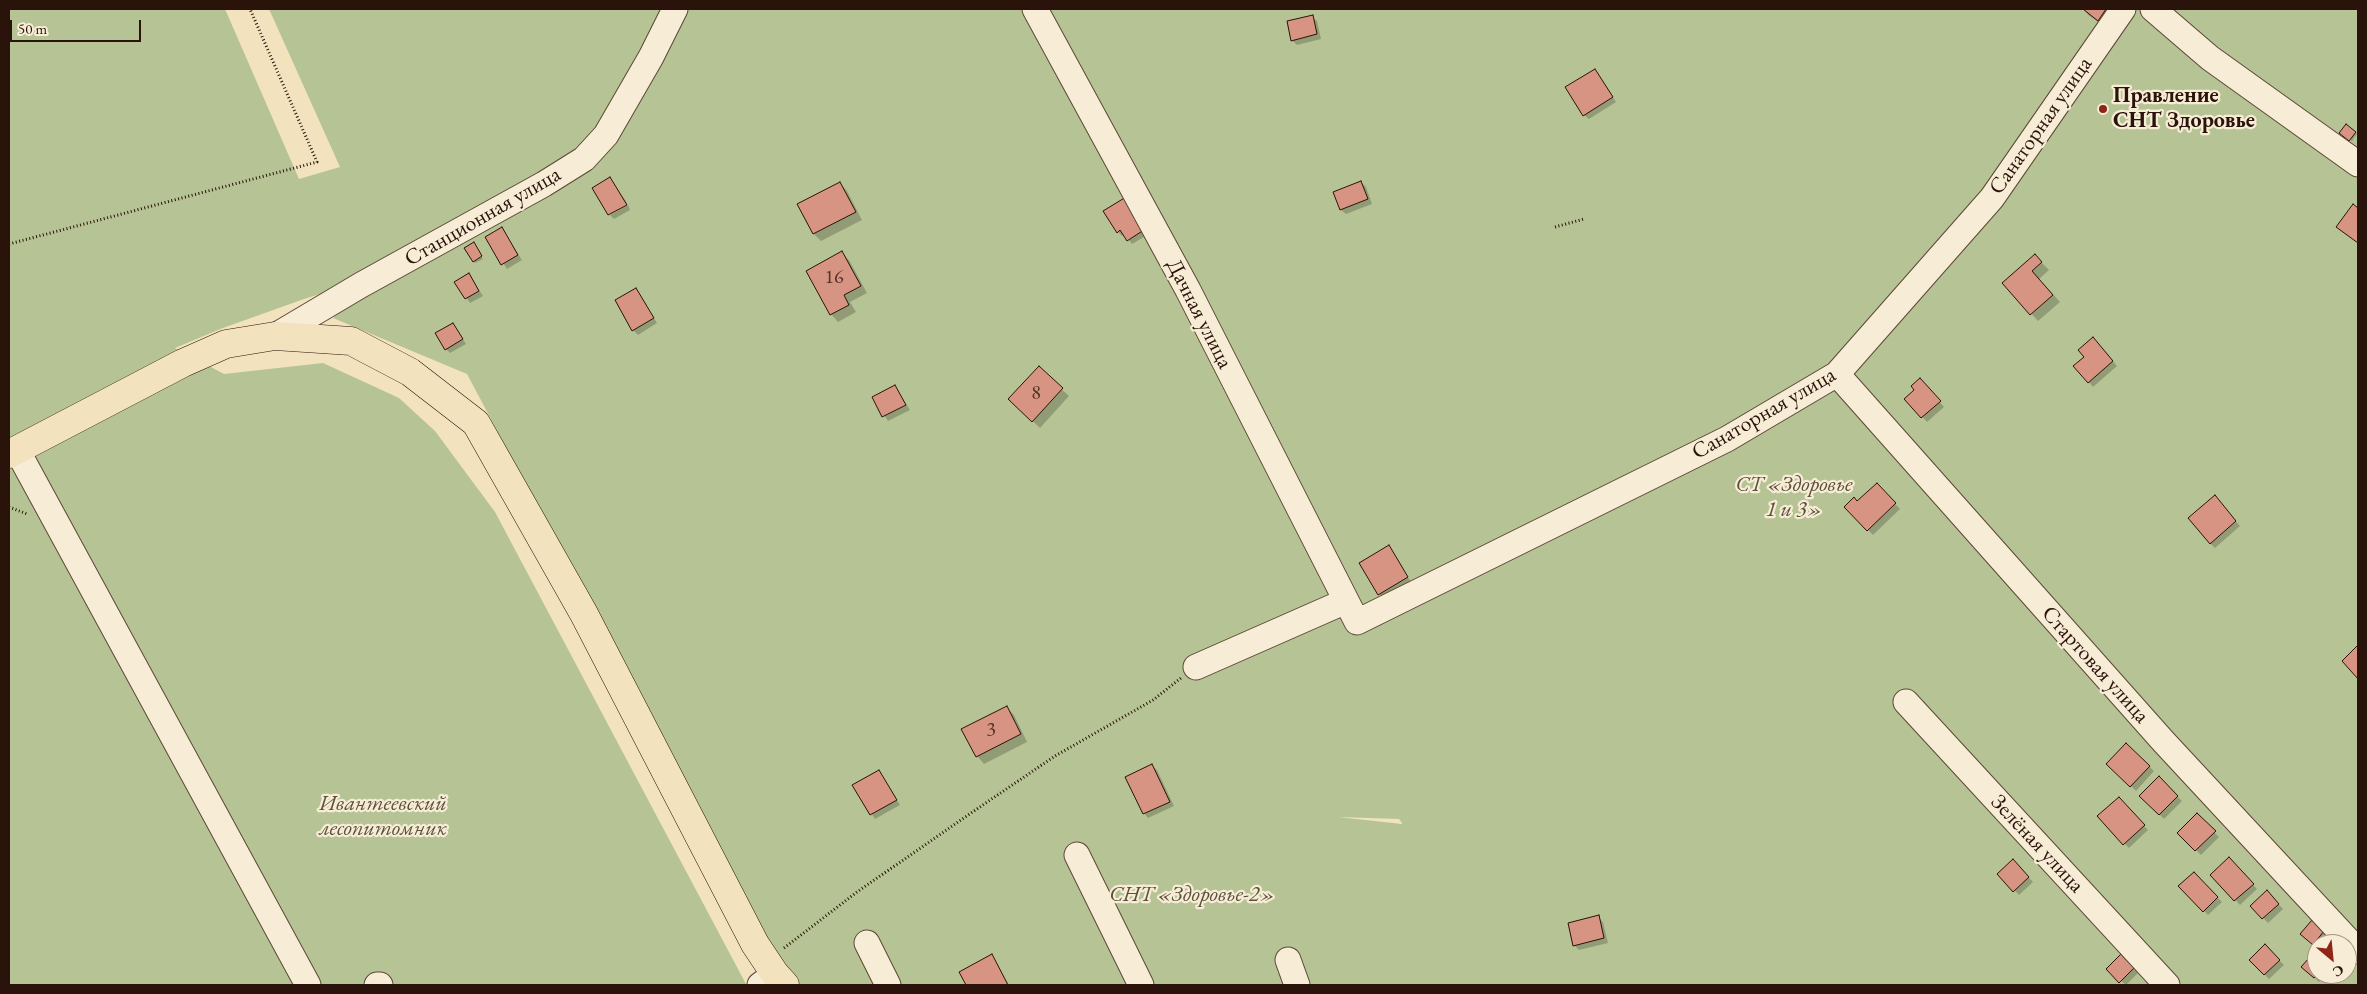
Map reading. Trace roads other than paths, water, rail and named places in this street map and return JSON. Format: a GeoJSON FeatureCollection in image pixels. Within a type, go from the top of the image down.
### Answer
{"type":"FeatureCollection","features":[{"type":"Feature","properties":{"kind":"main road"},"geometry":{"type":"LineString","coordinates":[[13,452],[183,363],[226,344],[275,336],[351,341],[410,372],[476,423],[584,614],[773,982]]}},
{"type":"Feature","properties":{"kind":"street","name":"Станционная улица"},"geometry":{"type":"LineString","coordinates":[[275,336],[361,285],[544,184],[584,159],[606,135],[675,9]]}},
{"type":"Feature","properties":{"kind":"street","name":"Дачная улица"},"geometry":{"type":"LineString","coordinates":[[1035,9],[1188,290],[1352,612]]}},
{"type":"Feature","properties":{"kind":"street","name":"Санаторная улица"},"geometry":{"type":"LineString","coordinates":[[1196,667],[1352,612],[1727,439],[1837,374],[1992,198],[2123,9]]}},
{"type":"Feature","properties":{"kind":"street"},"geometry":{"type":"LineString","coordinates":[[2153,9],[2210,58],[2358,164]]}},
{"type":"Feature","properties":{"kind":"street","name":"Стартовая улица"},"geometry":{"type":"LineString","coordinates":[[1837,374],[2163,741],[2358,951]]}},
{"type":"Feature","properties":{"kind":"street"},"geometry":{"type":"LineString","coordinates":[[13,452],[308,985]]}},
{"type":"Feature","properties":{"kind":"street","name":"Зелёная улица"},"geometry":{"type":"LineString","coordinates":[[1906,702],[2167,985]]}},
{"type":"Feature","properties":{"kind":"street"},"geometry":{"type":"LineString","coordinates":[[1077,855],[1141,985]]}},
{"type":"Feature","properties":{"kind":"street"},"geometry":{"type":"LineString","coordinates":[[867,943],[888,985]]}},
{"type":"Feature","properties":{"kind":"street"},"geometry":{"type":"LineString","coordinates":[[1288,960],[1297,985]]}},
{"type":"Feature","properties":{"kind":"place","name":"Правление СНТ Здоровье"},"geometry":{"type":"Point","coordinates":[2103,109]}},
{"type":"Feature","properties":{"kind":"park label","name":"СТ «Здоровье 1 и 3»"},"geometry":{"type":"Point","coordinates":[1794,498]}},
{"type":"Feature","properties":{"kind":"park label","name":"Ивантеевский лесопитомник"},"geometry":{"type":"Point","coordinates":[383,816]}},
{"type":"Feature","properties":{"kind":"park label","name":"СНТ «Здоровье-2»"},"geometry":{"type":"Point","coordinates":[1192,895]}}]}
